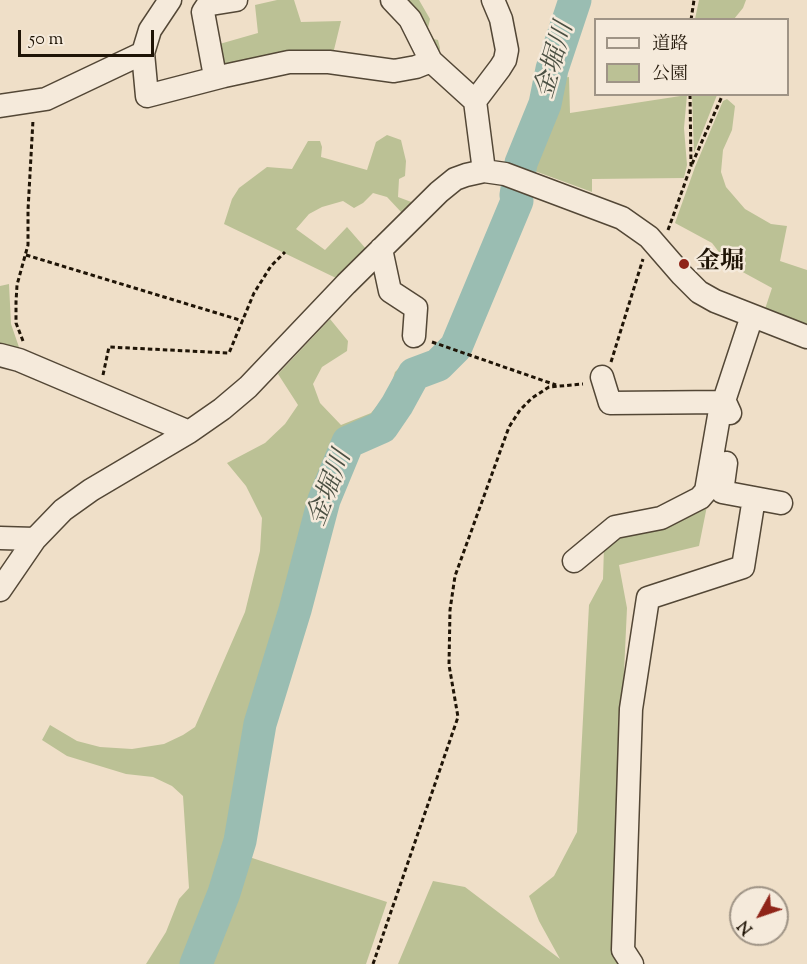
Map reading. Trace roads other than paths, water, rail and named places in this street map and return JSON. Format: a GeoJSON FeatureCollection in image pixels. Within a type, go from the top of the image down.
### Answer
{"type":"FeatureCollection","features":[{"type":"Feature","properties":{"kind":"street"},"geometry":{"type":"LineString","coordinates":[[170,0],[150,30],[143,53],[147,96],[289,62],[329,62],[394,71],[416,67],[431,61]]}},
{"type":"Feature","properties":{"kind":"street"},"geometry":{"type":"LineString","coordinates":[[224,76],[214,71],[202,12],[211,4],[236,0]]}},
{"type":"Feature","properties":{"kind":"street"},"geometry":{"type":"LineString","coordinates":[[392,0],[410,19],[431,61],[475,101],[484,171]]}},
{"type":"Feature","properties":{"kind":"street"},"geometry":{"type":"LineString","coordinates":[[475,101],[500,68],[507,50],[501,19],[493,0]]}},
{"type":"Feature","properties":{"kind":"street"},"geometry":{"type":"LineString","coordinates":[[0,106],[46,99],[143,53]]}},
{"type":"Feature","properties":{"kind":"street"},"geometry":{"type":"LineString","coordinates":[[0,590],[35,539],[63,510],[222,409],[248,387],[381,249],[455,179],[484,171],[505,174],[622,218],[655,243],[699,292],[715,301],[807,337]]}},
{"type":"Feature","properties":{"kind":"street"},"geometry":{"type":"LineString","coordinates":[[381,249],[390,291],[416,308],[414,336]]}},
{"type":"Feature","properties":{"kind":"street"},"geometry":{"type":"LineString","coordinates":[[574,561],[615,526],[661,518],[700,498],[706,491],[719,416],[752,315]]}},
{"type":"Feature","properties":{"kind":"street"},"geometry":{"type":"LineString","coordinates":[[0,355],[189,432]]}},
{"type":"Feature","properties":{"kind":"street"},"geometry":{"type":"LineString","coordinates":[[602,377],[610,403],[725,402]]}},
{"type":"Feature","properties":{"kind":"street"},"geometry":{"type":"LineString","coordinates":[[725,402],[733,419],[722,492],[781,503]]}},
{"type":"Feature","properties":{"kind":"street"},"geometry":{"type":"LineString","coordinates":[[632,964],[623,950],[631,709],[648,598],[743,567],[754,498]]}},
{"type":"Feature","properties":{"kind":"street"},"geometry":{"type":"LineString","coordinates":[[0,538],[35,539]]}},
{"type":"Feature","properties":{"kind":"waterway","name":"金堀川"},"geometry":{"type":"LineString","coordinates":[[196,964],[224,893],[240,841],[260,724],[295,610],[324,500],[348,442],[382,427],[414,374],[438,365],[456,347],[517,201],[521,163],[545,104],[552,69],[575,0]]}},
{"type":"Feature","properties":{"kind":"place","name":"金堀"},"geometry":{"type":"Point","coordinates":[684,264]}}]}
